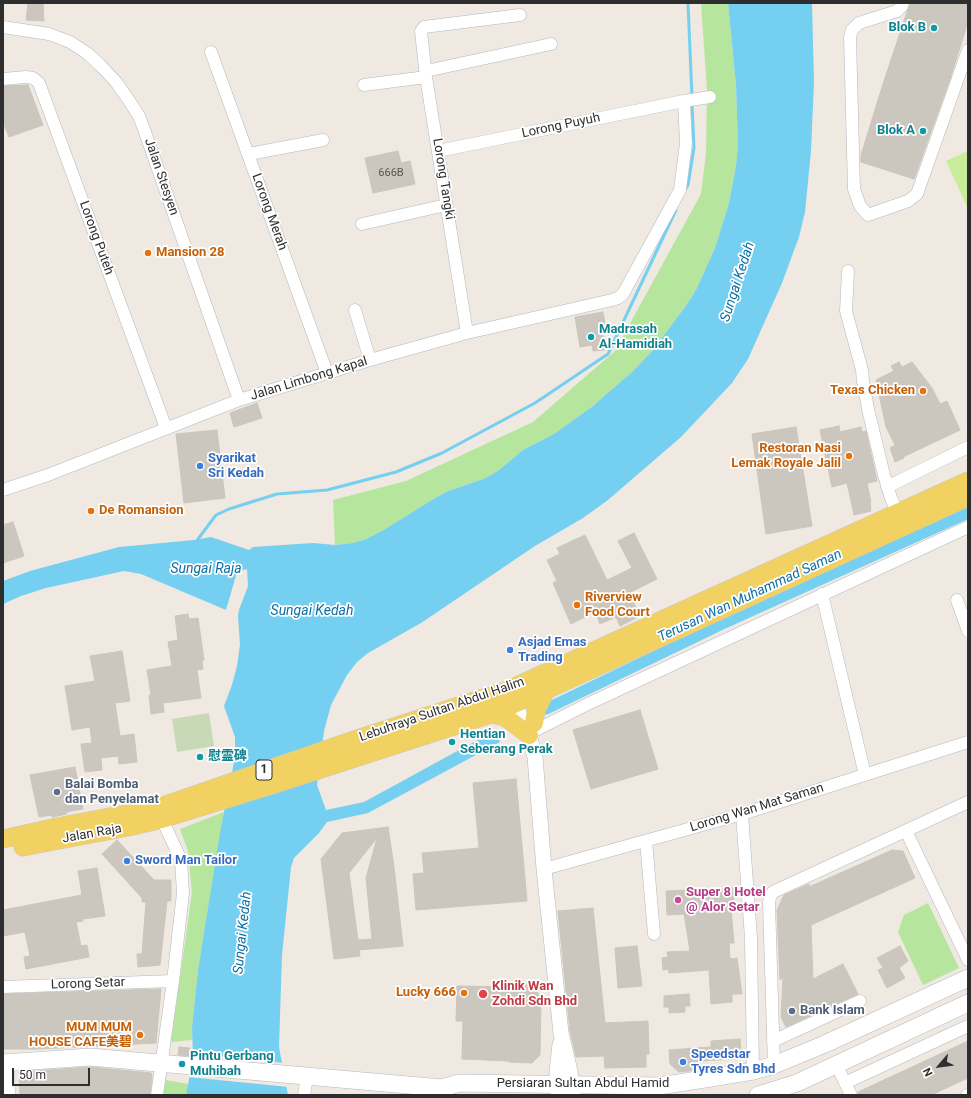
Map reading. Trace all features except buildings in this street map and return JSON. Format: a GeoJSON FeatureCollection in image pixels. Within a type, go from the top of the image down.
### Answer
{"type":"FeatureCollection","features":[{"type":"Feature","properties":{"kind":"main road","name":"Lebuhraya Sultan Abdul Halim"},"geometry":{"type":"LineString","coordinates":[[356,748],[516,695],[968,481]]}},
{"type":"Feature","properties":{"kind":"main road","name":"Lebuhraya Sultan Abdul Halim"},"geometry":{"type":"LineString","coordinates":[[356,748],[491,714],[516,695],[546,690],[968,497]]}},
{"type":"Feature","properties":{"kind":"main road"},"geometry":{"type":"LineString","coordinates":[[491,714],[533,729],[536,710],[546,690]]}},
{"type":"Feature","properties":{"kind":"main road","name":"Jalan Raja"},"geometry":{"type":"LineString","coordinates":[[3,839],[57,827],[160,813],[356,748]]}},
{"type":"Feature","properties":{"kind":"main road","name":"Jalan Raja"},"geometry":{"type":"LineString","coordinates":[[3,850],[133,826],[160,813]]}},
{"type":"Feature","properties":{"kind":"main road","name":"Persiaran Sultan Abdul Hamid"},"geometry":{"type":"LineString","coordinates":[[6,1062],[90,1057],[302,1076],[448,1092],[459,1083],[565,1090],[659,1086],[774,1065],[825,1044],[968,978]]}},
{"type":"Feature","properties":{"kind":"main road"},"geometry":{"type":"LineString","coordinates":[[758,1095],[796,1083],[968,1003]]}},
{"type":"Feature","properties":{"kind":"street"},"geometry":{"type":"LineString","coordinates":[[903,3],[897,12],[859,23],[852,30],[850,37],[854,189],[860,206],[868,215],[908,201],[917,194],[965,68],[968,50]]}},
{"type":"Feature","properties":{"kind":"street","name":"Lorong Tangki"},"geometry":{"type":"LineString","coordinates":[[468,333],[446,205],[421,31],[424,27],[520,15]]}},
{"type":"Feature","properties":{"kind":"street","name":"Jalan Stesyen"},"geometry":{"type":"LineString","coordinates":[[3,27],[49,34],[70,42],[87,53],[116,82],[128,99],[138,116],[147,138],[239,400]]}},
{"type":"Feature","properties":{"kind":"street"},"geometry":{"type":"LineString","coordinates":[[364,85],[426,74],[552,44]]}},
{"type":"Feature","properties":{"kind":"street","name":"Lorong Merah"},"geometry":{"type":"LineString","coordinates":[[211,52],[327,373]]}},
{"type":"Feature","properties":{"kind":"street","name":"Lorong Puteh"},"geometry":{"type":"LineString","coordinates":[[3,79],[26,76],[33,78],[39,83],[166,428]]}},
{"type":"Feature","properties":{"kind":"street","name":"Lorong Puyuh"},"geometry":{"type":"LineString","coordinates":[[438,151],[696,99],[686,143],[680,190],[623,294]]}},
{"type":"Feature","properties":{"kind":"street"},"geometry":{"type":"LineString","coordinates":[[248,154],[323,140]]}},
{"type":"Feature","properties":{"kind":"street"},"geometry":{"type":"LineString","coordinates":[[362,224],[446,205]]}},
{"type":"Feature","properties":{"kind":"street"},"geometry":{"type":"LineString","coordinates":[[848,271],[846,311],[862,370],[868,409],[887,487],[898,514]]}},
{"type":"Feature","properties":{"kind":"street","name":"Jalan Limbong Kapal"},"geometry":{"type":"LineString","coordinates":[[3,490],[48,475],[239,400],[370,360],[468,333],[612,300],[623,294]]}},
{"type":"Feature","properties":{"kind":"street"},"geometry":{"type":"LineString","coordinates":[[356,310],[370,360]]}},
{"type":"Feature","properties":{"kind":"street"},"geometry":{"type":"LineString","coordinates":[[887,487],[968,447]]}},
{"type":"Feature","properties":{"kind":"street"},"geometry":{"type":"LineString","coordinates":[[533,729],[968,527]]}},
{"type":"Feature","properties":{"kind":"street"},"geometry":{"type":"LineString","coordinates":[[822,594],[865,775]]}},
{"type":"Feature","properties":{"kind":"street"},"geometry":{"type":"LineString","coordinates":[[956,600],[968,631]]}},
{"type":"Feature","properties":{"kind":"street"},"geometry":{"type":"LineString","coordinates":[[516,695],[522,719],[533,729],[544,869],[561,1033],[557,1072],[565,1090]]}},
{"type":"Feature","properties":{"kind":"street","name":"Lorong Wan Mat Saman"},"geometry":{"type":"LineString","coordinates":[[544,869],[742,814],[968,742]]}},
{"type":"Feature","properties":{"kind":"street"},"geometry":{"type":"LineString","coordinates":[[774,1065],[769,903],[773,892],[968,802]]}},
{"type":"Feature","properties":{"kind":"street"},"geometry":{"type":"LineString","coordinates":[[157,1095],[168,1063],[173,981],[183,893],[181,860],[160,813]]}},
{"type":"Feature","properties":{"kind":"street"},"geometry":{"type":"LineString","coordinates":[[742,814],[751,938],[753,1070]]}},
{"type":"Feature","properties":{"kind":"street"},"geometry":{"type":"LineString","coordinates":[[906,831],[968,960]]}},
{"type":"Feature","properties":{"kind":"street"},"geometry":{"type":"LineString","coordinates":[[646,841],[654,934]]}},
{"type":"Feature","properties":{"kind":"street","name":"Lorong Setar"},"geometry":{"type":"LineString","coordinates":[[3,987],[173,981]]}},
{"type":"Feature","properties":{"kind":"street"},"geometry":{"type":"LineString","coordinates":[[773,1041],[860,1001]]}},
{"type":"Feature","properties":{"kind":"street"},"geometry":{"type":"LineString","coordinates":[[845,1083],[968,1026]]}},
{"type":"Feature","properties":{"kind":"street"},"geometry":{"type":"LineString","coordinates":[[6,1062],[9,1095]]}},
{"type":"Feature","properties":{"kind":"street"},"geometry":{"type":"LineString","coordinates":[[836,1064],[851,1095]]}},
{"type":"Feature","properties":{"kind":"street"},"geometry":{"type":"LineString","coordinates":[[302,1076],[304,1095]]}},
{"type":"Feature","properties":{"kind":"green space"},"geometry":{"type":"Polygon","coordinates":[[[701,3],[728,3],[736,85],[738,145],[736,166],[729,203],[715,248],[696,290],[685,307],[653,350],[633,371],[593,406],[554,434],[523,450],[499,470],[486,478],[448,491],[382,531],[366,539],[353,543],[335,545],[333,500],[406,481],[533,422],[615,351],[701,194],[706,153],[707,90],[701,3]]]}},
{"type":"Feature","properties":{"kind":"green space"},"geometry":{"type":"Polygon","coordinates":[[[968,151],[968,209],[946,161],[968,151]]]}},
{"type":"Feature","properties":{"kind":"green space"},"geometry":{"type":"Polygon","coordinates":[[[209,713],[214,746],[177,752],[172,719],[209,713]]]}},
{"type":"Feature","properties":{"kind":"green space"},"geometry":{"type":"Polygon","coordinates":[[[224,812],[198,970],[192,1040],[171,1042],[192,892],[188,851],[180,829],[224,812]]]}},
{"type":"Feature","properties":{"kind":"green space"},"geometry":{"type":"Polygon","coordinates":[[[928,903],[959,968],[923,985],[898,932],[904,915],[928,903]]]}},
{"type":"Feature","properties":{"kind":"green space"},"geometry":{"type":"Polygon","coordinates":[[[165,1080],[189,1084],[186,1095],[163,1095],[165,1080]]]}},
{"type":"Feature","properties":{"kind":"water","name":"Sungai Kedah"},"geometry":{"type":"Polygon","coordinates":[[[728,3],[812,3],[814,82],[811,151],[805,212],[799,237],[782,283],[748,359],[732,383],[681,437],[608,500],[583,518],[535,546],[421,623],[368,653],[357,662],[347,675],[331,705],[324,731],[317,785],[326,810],[364,802],[494,731],[500,742],[368,813],[327,822],[319,833],[294,858],[291,867],[282,955],[279,1047],[288,1095],[186,1095],[193,1059],[192,1027],[198,970],[221,827],[235,757],[235,737],[224,706],[237,666],[240,645],[238,616],[248,586],[247,569],[237,572],[226,610],[141,574],[124,571],[46,588],[21,596],[3,604],[3,581],[30,571],[119,547],[211,537],[249,550],[253,547],[313,543],[335,545],[353,543],[366,539],[382,531],[448,491],[486,478],[499,470],[523,450],[554,434],[593,406],[633,371],[653,350],[696,290],[715,248],[729,203],[736,166],[738,145],[736,85],[728,3]]]}},
{"type":"Feature","properties":{"kind":"pier"},"geometry":{"type":"Polygon","coordinates":[[[191,1053],[284,1063],[289,1087],[188,1077],[191,1053]]]}},
{"type":"Feature","properties":{"kind":"waterway"},"geometry":{"type":"LineString","coordinates":[[688,3],[692,97]]}},
{"type":"Feature","properties":{"kind":"waterway"},"geometry":{"type":"LineString","coordinates":[[685,190],[688,185],[694,148],[692,103]]}},
{"type":"Feature","properties":{"kind":"waterway"},"geometry":{"type":"LineString","coordinates":[[197,542],[216,515],[229,509],[277,494],[327,490],[396,472],[442,453],[535,403],[608,354],[676,210]]}},
{"type":"Feature","properties":{"kind":"waterway","name":"Terusan Wan Muhammad Saman"},"geometry":{"type":"LineString","coordinates":[[546,709],[720,625],[968,513]]}},
{"type":"Feature","properties":{"kind":"place","name":"Blok B"},"geometry":{"type":"Point","coordinates":[934,28]}},
{"type":"Feature","properties":{"kind":"place","name":"Blok A"},"geometry":{"type":"Point","coordinates":[923,131]}},
{"type":"Feature","properties":{"kind":"place","name":"Mansion 28"},"geometry":{"type":"Point","coordinates":[148,253]}},
{"type":"Feature","properties":{"kind":"place","name":"Madrasah Al-Hamidiah"},"geometry":{"type":"Point","coordinates":[591,337]}},
{"type":"Feature","properties":{"kind":"place","name":"Texas Chicken"},"geometry":{"type":"Point","coordinates":[923,391]}},
{"type":"Feature","properties":{"kind":"place","name":"Restoran Nasi Lemak Royale Jalil"},"geometry":{"type":"Point","coordinates":[849,456]}},
{"type":"Feature","properties":{"kind":"place","name":"Syarikat Sri Kedah"},"geometry":{"type":"Point","coordinates":[200,466]}},
{"type":"Feature","properties":{"kind":"place","name":"De Romansion"},"geometry":{"type":"Point","coordinates":[91,511]}},
{"type":"Feature","properties":{"kind":"place","name":"Riverview Food Court"},"geometry":{"type":"Point","coordinates":[577,605]}},
{"type":"Feature","properties":{"kind":"place","name":"Asjad Emas Trading"},"geometry":{"type":"Point","coordinates":[510,650]}},
{"type":"Feature","properties":{"kind":"place","name":"Hentian Seberang Perak"},"geometry":{"type":"Point","coordinates":[452,742]}},
{"type":"Feature","properties":{"kind":"place","name":"慰霊碑"},"geometry":{"type":"Point","coordinates":[200,757]}},
{"type":"Feature","properties":{"kind":"place","name":"Balai Bomba dan Penyelamat"},"geometry":{"type":"Point","coordinates":[57,792]}},
{"type":"Feature","properties":{"kind":"place","name":"Sword Man Tailor"},"geometry":{"type":"Point","coordinates":[127,861]}},
{"type":"Feature","properties":{"kind":"place","name":"Super 8 Hotel @ Alor Setar"},"geometry":{"type":"Point","coordinates":[678,900]}},
{"type":"Feature","properties":{"kind":"place","name":"Lucky 666"},"geometry":{"type":"Point","coordinates":[464,993]}},
{"type":"Feature","properties":{"kind":"place","name":"Klinik Wan Zohdi Sdn Bhd"},"geometry":{"type":"Point","coordinates":[483,994]}},
{"type":"Feature","properties":{"kind":"place","name":"Bank Islam"},"geometry":{"type":"Point","coordinates":[792,1011]}},
{"type":"Feature","properties":{"kind":"place","name":"MUM MUM HOUSE CAFE美碧"},"geometry":{"type":"Point","coordinates":[140,1035]}},
{"type":"Feature","properties":{"kind":"place","name":"Speedstar Tyres Sdn Bhd"},"geometry":{"type":"Point","coordinates":[683,1062]}},
{"type":"Feature","properties":{"kind":"place","name":"Pintu Gerbang Muhibah"},"geometry":{"type":"Point","coordinates":[182,1064]}},
{"type":"Feature","properties":{"kind":"water label","name":"Sungai Raja"},"geometry":{"type":"Point","coordinates":[206,569]}}]}
